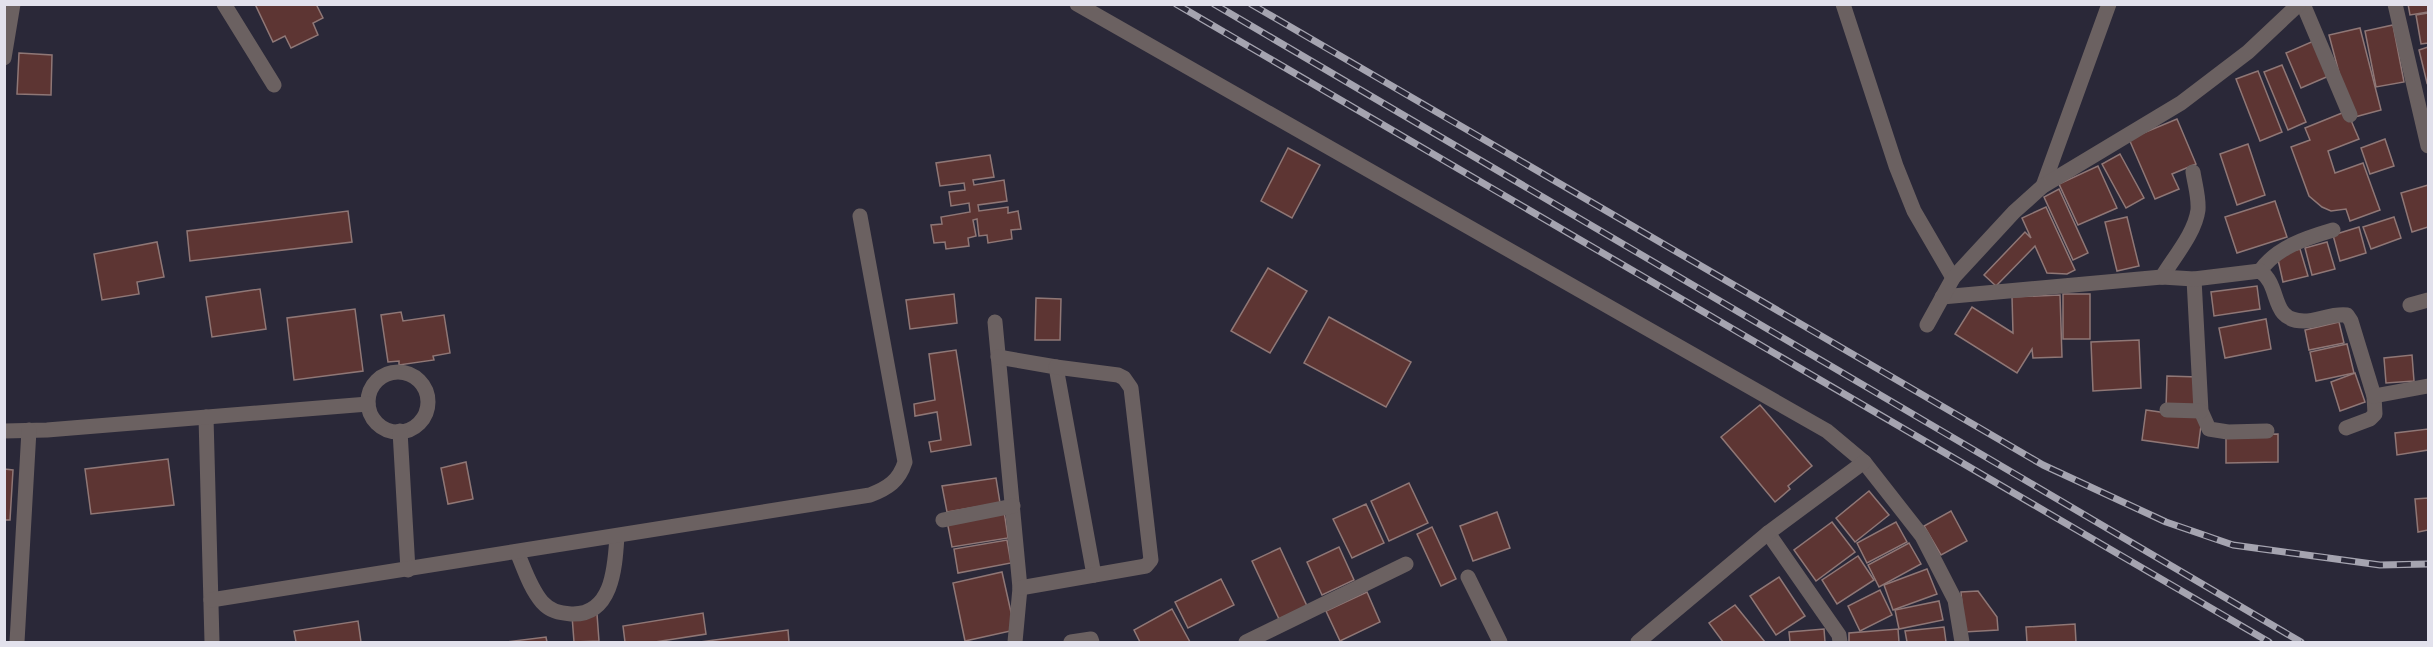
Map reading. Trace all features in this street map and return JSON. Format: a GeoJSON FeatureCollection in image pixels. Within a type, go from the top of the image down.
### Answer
{"type":"FeatureCollection","features":[{"type":"Feature","properties":{"kind":"street"},"geometry":{"type":"LineString","coordinates":[[4,58],[13,4]]}},
{"type":"Feature","properties":{"kind":"street"},"geometry":{"type":"LineString","coordinates":[[224,4],[274,85]]}},
{"type":"Feature","properties":{"kind":"street"},"geometry":{"type":"LineString","coordinates":[[1077,4],[1827,430],[1864,462],[1922,536],[1955,600],[1962,642]]}},
{"type":"Feature","properties":{"kind":"street"},"geometry":{"type":"LineString","coordinates":[[1843,4],[1896,166],[1914,211],[1953,278]]}},
{"type":"Feature","properties":{"kind":"street"},"geometry":{"type":"LineString","coordinates":[[2043,186],[2109,4]]}},
{"type":"Feature","properties":{"kind":"street"},"geometry":{"type":"LineString","coordinates":[[1927,325],[1953,278],[2014,212],[2043,186],[2181,103],[2248,52],[2301,4],[2350,115]]}},
{"type":"Feature","properties":{"kind":"street"},"geometry":{"type":"LineString","coordinates":[[2395,4],[2428,146]]}},
{"type":"Feature","properties":{"kind":"street"},"geometry":{"type":"LineString","coordinates":[[2162,277],[2193,225],[2198,211],[2193,172]]}},
{"type":"Feature","properties":{"kind":"street"},"geometry":{"type":"LineString","coordinates":[[211,600],[870,495],[888,488],[901,474],[905,462],[860,216]]}},
{"type":"Feature","properties":{"kind":"street"},"geometry":{"type":"LineString","coordinates":[[1942,297],[2162,277],[2194,279],[2260,271],[2278,253],[2300,240],[2332,230]]}},
{"type":"Feature","properties":{"kind":"street"},"geometry":{"type":"LineString","coordinates":[[2260,271],[2272,283],[2279,309],[2291,319],[2304,321],[2339,314],[2347,315],[2351,321],[2374,396],[2375,414],[2370,419],[2346,428]]}},
{"type":"Feature","properties":{"kind":"street"},"geometry":{"type":"LineString","coordinates":[[2194,279],[2201,411],[2209,429],[2228,432],[2267,431]]}},
{"type":"Feature","properties":{"kind":"street"},"geometry":{"type":"LineString","coordinates":[[2410,305],[2428,300]]}},
{"type":"Feature","properties":{"kind":"street"},"geometry":{"type":"LineString","coordinates":[[995,322],[1020,588],[1015,642]]}},
{"type":"Feature","properties":{"kind":"street"},"geometry":{"type":"LineString","coordinates":[[998,357],[1118,375],[1124,378],[1131,388],[1151,560],[1146,566],[1020,588]]}},
{"type":"Feature","properties":{"kind":"street"},"geometry":{"type":"LineString","coordinates":[[1056,367],[1094,575]]}},
{"type":"Feature","properties":{"kind":"street"},"geometry":{"type":"LineString","coordinates":[[405,373],[421,382],[428,400],[423,417],[409,429],[400,431],[382,427],[375,421],[368,404],[373,386],[387,374],[405,373]]}},
{"type":"Feature","properties":{"kind":"street"},"geometry":{"type":"LineString","coordinates":[[2374,396],[2428,386]]}},
{"type":"Feature","properties":{"kind":"street"},"geometry":{"type":"LineString","coordinates":[[4,431],[368,404]]}},
{"type":"Feature","properties":{"kind":"street"},"geometry":{"type":"LineString","coordinates":[[2167,410],[2201,411]]}},
{"type":"Feature","properties":{"kind":"street"},"geometry":{"type":"LineString","coordinates":[[206,417],[212,642]]}},
{"type":"Feature","properties":{"kind":"street"},"geometry":{"type":"LineString","coordinates":[[17,642],[29,430]]}},
{"type":"Feature","properties":{"kind":"street"},"geometry":{"type":"LineString","coordinates":[[400,431],[408,570]]}},
{"type":"Feature","properties":{"kind":"street"},"geometry":{"type":"LineString","coordinates":[[1638,642],[1768,533],[1864,462]]}},
{"type":"Feature","properties":{"kind":"street"},"geometry":{"type":"LineString","coordinates":[[943,519],[1013,506]]}},
{"type":"Feature","properties":{"kind":"street"},"geometry":{"type":"LineString","coordinates":[[1768,533],[1839,635],[1840,642]]}},
{"type":"Feature","properties":{"kind":"street"},"geometry":{"type":"LineString","coordinates":[[517,552],[531,585],[542,603],[556,613],[576,614],[593,608],[606,595],[614,573],[617,536]]}},
{"type":"Feature","properties":{"kind":"street"},"geometry":{"type":"LineString","coordinates":[[1246,642],[1406,564]]}},
{"type":"Feature","properties":{"kind":"street"},"geometry":{"type":"LineString","coordinates":[[1468,577],[1500,642]]}},
{"type":"Feature","properties":{"kind":"street"},"geometry":{"type":"LineString","coordinates":[[1071,642],[1091,639],[1092,642]]}},
{"type":"Feature","properties":{"kind":"building"},"geometry":{"type":"Polygon","coordinates":[[[255,4],[316,4],[323,18],[313,23],[318,35],[291,48],[285,36],[273,42],[255,4]]]}},
{"type":"Feature","properties":{"kind":"building"},"geometry":{"type":"Polygon","coordinates":[[[2408,4],[2428,4],[2428,12],[2410,15],[2408,4]]]}},
{"type":"Feature","properties":{"kind":"building"},"geometry":{"type":"Polygon","coordinates":[[[2428,13],[2428,43],[2421,44],[2416,15],[2428,13]]]}},
{"type":"Feature","properties":{"kind":"building"},"geometry":{"type":"Polygon","coordinates":[[[2393,25],[2404,82],[2376,87],[2365,31],[2393,25]]]}},
{"type":"Feature","properties":{"kind":"building"},"geometry":{"type":"Polygon","coordinates":[[[2360,28],[2381,110],[2351,118],[2329,35],[2360,28]]]}},
{"type":"Feature","properties":{"kind":"building"},"geometry":{"type":"Polygon","coordinates":[[[2316,40],[2331,75],[2301,88],[2286,53],[2316,40]]]}},
{"type":"Feature","properties":{"kind":"building"},"geometry":{"type":"Polygon","coordinates":[[[2428,47],[2428,82],[2427,83],[2419,50],[2428,47]]]}},
{"type":"Feature","properties":{"kind":"building"},"geometry":{"type":"Polygon","coordinates":[[[19,53],[52,55],[51,95],[17,94],[19,53]]]}},
{"type":"Feature","properties":{"kind":"building"},"geometry":{"type":"Polygon","coordinates":[[[2282,65],[2306,122],[2288,130],[2264,72],[2282,65]]]}},
{"type":"Feature","properties":{"kind":"building"},"geometry":{"type":"Polygon","coordinates":[[[2258,71],[2282,132],[2260,141],[2236,79],[2258,71]]]}},
{"type":"Feature","properties":{"kind":"building"},"geometry":{"type":"Polygon","coordinates":[[[2347,111],[2359,139],[2328,151],[2335,173],[2363,163],[2380,210],[2350,221],[2346,209],[2331,211],[2309,196],[2291,147],[2310,140],[2305,128],[2347,111]]]}},
{"type":"Feature","properties":{"kind":"building"},"geometry":{"type":"Polygon","coordinates":[[[2177,119],[2196,164],[2172,174],[2179,189],[2155,199],[2129,139],[2177,119]]]}},
{"type":"Feature","properties":{"kind":"building"},"geometry":{"type":"Polygon","coordinates":[[[2385,139],[2394,166],[2370,174],[2361,148],[2385,139]]]}},
{"type":"Feature","properties":{"kind":"building"},"geometry":{"type":"Polygon","coordinates":[[[2248,144],[2265,195],[2237,205],[2220,154],[2248,144]]]}},
{"type":"Feature","properties":{"kind":"building"},"geometry":{"type":"Polygon","coordinates":[[[1288,148],[1320,165],[1292,218],[1261,201],[1288,148]]]}},
{"type":"Feature","properties":{"kind":"building"},"geometry":{"type":"Polygon","coordinates":[[[2120,154],[2144,198],[2126,208],[2102,164],[2120,154]]]}},
{"type":"Feature","properties":{"kind":"building"},"geometry":{"type":"Polygon","coordinates":[[[990,155],[994,177],[973,180],[974,185],[1004,180],[1007,201],[978,205],[979,211],[1008,207],[1008,213],[1018,211],[1021,229],[1011,230],[1012,239],[988,243],[987,235],[979,236],[977,219],[973,220],[976,236],[968,238],[969,246],[946,249],[945,242],[934,243],[931,225],[942,224],[941,217],[970,212],[969,203],[951,206],[949,192],[965,190],[964,183],[940,186],[936,163],[990,155]]]}},
{"type":"Feature","properties":{"kind":"building"},"geometry":{"type":"Polygon","coordinates":[[[2098,166],[2117,208],[2078,225],[2059,184],[2098,166]]]}},
{"type":"Feature","properties":{"kind":"building"},"geometry":{"type":"Polygon","coordinates":[[[2428,185],[2428,227],[2412,232],[2401,193],[2428,185]]]}},
{"type":"Feature","properties":{"kind":"building"},"geometry":{"type":"Polygon","coordinates":[[[2059,189],[2088,253],[2073,260],[2044,197],[2059,189]]]}},
{"type":"Feature","properties":{"kind":"building"},"geometry":{"type":"Polygon","coordinates":[[[2275,201],[2287,237],[2237,253],[2225,217],[2275,201]]]}},
{"type":"Feature","properties":{"kind":"building"},"geometry":{"type":"Polygon","coordinates":[[[2046,207],[2075,270],[2067,274],[2047,273],[2035,246],[1996,286],[1984,275],[2025,232],[2031,238],[2022,218],[2046,207]]]}},
{"type":"Feature","properties":{"kind":"building"},"geometry":{"type":"Polygon","coordinates":[[[348,211],[352,242],[190,261],[187,231],[348,211]]]}},
{"type":"Feature","properties":{"kind":"building"},"geometry":{"type":"Polygon","coordinates":[[[2127,217],[2139,266],[2117,271],[2105,222],[2127,217]]]}},
{"type":"Feature","properties":{"kind":"building"},"geometry":{"type":"Polygon","coordinates":[[[2394,217],[2401,238],[2371,249],[2363,227],[2394,217]]]}},
{"type":"Feature","properties":{"kind":"building"},"geometry":{"type":"Polygon","coordinates":[[[2359,227],[2366,253],[2340,261],[2333,235],[2359,227]]]}},
{"type":"Feature","properties":{"kind":"building"},"geometry":{"type":"Polygon","coordinates":[[[157,242],[164,277],[137,282],[139,294],[102,300],[94,254],[157,242]]]}},
{"type":"Feature","properties":{"kind":"building"},"geometry":{"type":"Polygon","coordinates":[[[2327,242],[2335,269],[2312,275],[2305,248],[2327,242]]]}},
{"type":"Feature","properties":{"kind":"building"},"geometry":{"type":"Polygon","coordinates":[[[2300,249],[2308,276],[2283,282],[2277,255],[2300,249]]]}},
{"type":"Feature","properties":{"kind":"building"},"geometry":{"type":"Polygon","coordinates":[[[1268,268],[1307,291],[1270,353],[1231,331],[1268,268]]]}},
{"type":"Feature","properties":{"kind":"building"},"geometry":{"type":"Polygon","coordinates":[[[2257,286],[2260,309],[2214,316],[2211,292],[2257,286]]]}},
{"type":"Feature","properties":{"kind":"building"},"geometry":{"type":"Polygon","coordinates":[[[260,289],[266,329],[212,337],[206,297],[260,289]]]}},
{"type":"Feature","properties":{"kind":"building"},"geometry":{"type":"Polygon","coordinates":[[[954,294],[957,323],[910,329],[906,300],[954,294]]]}},
{"type":"Feature","properties":{"kind":"building"},"geometry":{"type":"Polygon","coordinates":[[[2063,294],[2090,294],[2090,339],[2063,339],[2063,294]]]}},
{"type":"Feature","properties":{"kind":"building"},"geometry":{"type":"Polygon","coordinates":[[[2060,295],[2062,357],[2033,358],[2032,349],[2017,373],[1955,334],[1972,307],[2013,333],[2012,297],[2060,295]]]}},
{"type":"Feature","properties":{"kind":"building"},"geometry":{"type":"Polygon","coordinates":[[[1036,298],[1061,299],[1060,340],[1035,340],[1036,298]]]}},
{"type":"Feature","properties":{"kind":"building"},"geometry":{"type":"Polygon","coordinates":[[[355,309],[363,371],[294,380],[287,318],[355,309]]]}},
{"type":"Feature","properties":{"kind":"building"},"geometry":{"type":"Polygon","coordinates":[[[401,312],[403,321],[444,315],[450,353],[433,356],[434,360],[399,365],[399,361],[388,362],[381,315],[401,312]]]}},
{"type":"Feature","properties":{"kind":"building"},"geometry":{"type":"Polygon","coordinates":[[[1329,317],[1411,362],[1386,407],[1304,363],[1329,317]]]}},
{"type":"Feature","properties":{"kind":"building"},"geometry":{"type":"Polygon","coordinates":[[[2266,319],[2271,349],[2225,358],[2219,328],[2266,319]]]}},
{"type":"Feature","properties":{"kind":"building"},"geometry":{"type":"Polygon","coordinates":[[[2339,322],[2344,343],[2309,350],[2305,330],[2339,322]]]}},
{"type":"Feature","properties":{"kind":"building"},"geometry":{"type":"Polygon","coordinates":[[[2139,340],[2141,388],[2093,391],[2091,342],[2139,340]]]}},
{"type":"Feature","properties":{"kind":"building"},"geometry":{"type":"Polygon","coordinates":[[[2347,344],[2354,373],[2316,381],[2310,352],[2347,344]]]}},
{"type":"Feature","properties":{"kind":"building"},"geometry":{"type":"Polygon","coordinates":[[[956,350],[971,445],[931,452],[929,442],[941,440],[937,412],[915,416],[914,404],[935,400],[929,354],[956,350]]]}},
{"type":"Feature","properties":{"kind":"building"},"geometry":{"type":"Polygon","coordinates":[[[2412,355],[2414,381],[2386,383],[2384,358],[2412,355]]]}},
{"type":"Feature","properties":{"kind":"building"},"geometry":{"type":"Polygon","coordinates":[[[2355,373],[2365,402],[2340,411],[2331,382],[2355,373]]]}},
{"type":"Feature","properties":{"kind":"building"},"geometry":{"type":"Polygon","coordinates":[[[2167,376],[2198,377],[2198,408],[2166,408],[2167,376]]]}},
{"type":"Feature","properties":{"kind":"building"},"geometry":{"type":"Polygon","coordinates":[[[1760,405],[1812,466],[1788,486],[1790,489],[1775,502],[1721,437],[1760,405]]]}},
{"type":"Feature","properties":{"kind":"building"},"geometry":{"type":"Polygon","coordinates":[[[2146,410],[2202,418],[2198,448],[2142,440],[2146,410]]]}},
{"type":"Feature","properties":{"kind":"building"},"geometry":{"type":"Polygon","coordinates":[[[2428,429],[2428,450],[2397,455],[2395,433],[2428,429]]]}},
{"type":"Feature","properties":{"kind":"building"},"geometry":{"type":"Polygon","coordinates":[[[2278,434],[2278,462],[2226,463],[2226,435],[2278,434]]]}},
{"type":"Feature","properties":{"kind":"building"},"geometry":{"type":"Polygon","coordinates":[[[168,459],[174,505],[91,514],[85,469],[168,459]]]}},
{"type":"Feature","properties":{"kind":"building"},"geometry":{"type":"Polygon","coordinates":[[[466,462],[473,499],[448,504],[441,468],[466,462]]]}},
{"type":"Feature","properties":{"kind":"building"},"geometry":{"type":"Polygon","coordinates":[[[4,469],[13,470],[10,520],[4,520],[4,469]]]}},
{"type":"Feature","properties":{"kind":"building"},"geometry":{"type":"Polygon","coordinates":[[[996,478],[1000,503],[947,512],[942,486],[996,478]]]}},
{"type":"Feature","properties":{"kind":"building"},"geometry":{"type":"Polygon","coordinates":[[[1409,483],[1428,523],[1389,541],[1371,501],[1409,483]]]}},
{"type":"Feature","properties":{"kind":"building"},"geometry":{"type":"Polygon","coordinates":[[[1869,491],[1889,515],[1855,542],[1836,518],[1869,491]]]}},
{"type":"Feature","properties":{"kind":"building"},"geometry":{"type":"Polygon","coordinates":[[[2428,498],[2428,530],[2418,532],[2415,499],[2428,498]]]}},
{"type":"Feature","properties":{"kind":"building"},"geometry":{"type":"Polygon","coordinates":[[[1366,504],[1384,543],[1352,558],[1333,519],[1366,504]]]}},
{"type":"Feature","properties":{"kind":"building"},"geometry":{"type":"Polygon","coordinates":[[[1004,511],[1008,538],[952,547],[947,521],[1004,511]]]}},
{"type":"Feature","properties":{"kind":"building"},"geometry":{"type":"Polygon","coordinates":[[[1951,511],[1967,541],[1941,555],[1924,526],[1951,511]]]}},
{"type":"Feature","properties":{"kind":"building"},"geometry":{"type":"Polygon","coordinates":[[[1497,512],[1510,548],[1473,561],[1460,526],[1497,512]]]}},
{"type":"Feature","properties":{"kind":"building"},"geometry":{"type":"Polygon","coordinates":[[[1832,522],[1855,552],[1816,581],[1794,550],[1832,522]]]}},
{"type":"Feature","properties":{"kind":"building"},"geometry":{"type":"Polygon","coordinates":[[[1896,522],[1907,542],[1867,563],[1857,543],[1896,522]]]}},
{"type":"Feature","properties":{"kind":"building"},"geometry":{"type":"Polygon","coordinates":[[[1432,527],[1456,579],[1441,586],[1417,534],[1432,527]]]}},
{"type":"Feature","properties":{"kind":"building"},"geometry":{"type":"Polygon","coordinates":[[[1007,540],[1011,563],[958,573],[954,549],[1007,540]]]}},
{"type":"Feature","properties":{"kind":"building"},"geometry":{"type":"Polygon","coordinates":[[[1909,543],[1921,564],[1879,587],[1868,565],[1909,543]]]}},
{"type":"Feature","properties":{"kind":"building"},"geometry":{"type":"Polygon","coordinates":[[[1339,547],[1354,580],[1322,595],[1307,562],[1339,547]]]}},
{"type":"Feature","properties":{"kind":"building"},"geometry":{"type":"Polygon","coordinates":[[[1280,548],[1307,606],[1279,619],[1252,561],[1280,548]]]}},
{"type":"Feature","properties":{"kind":"building"},"geometry":{"type":"Polygon","coordinates":[[[1858,556],[1874,580],[1837,604],[1822,580],[1858,556]]]}},
{"type":"Feature","properties":{"kind":"building"},"geometry":{"type":"Polygon","coordinates":[[[1927,569],[1937,594],[1893,610],[1884,585],[1927,569]]]}},
{"type":"Feature","properties":{"kind":"building"},"geometry":{"type":"Polygon","coordinates":[[[1002,572],[1015,630],[965,641],[953,583],[1002,572]]]}},
{"type":"Feature","properties":{"kind":"building"},"geometry":{"type":"Polygon","coordinates":[[[1779,577],[1805,616],[1776,635],[1750,596],[1779,577]]]}},
{"type":"Feature","properties":{"kind":"building"},"geometry":{"type":"Polygon","coordinates":[[[1221,579],[1234,605],[1188,628],[1175,602],[1221,579]]]}},
{"type":"Feature","properties":{"kind":"building"},"geometry":{"type":"Polygon","coordinates":[[[1880,590],[1892,615],[1860,631],[1848,606],[1880,590]]]}},
{"type":"Feature","properties":{"kind":"building"},"geometry":{"type":"Polygon","coordinates":[[[1978,591],[1997,617],[1998,630],[1964,632],[1961,592],[1978,591]]]}},
{"type":"Feature","properties":{"kind":"building"},"geometry":{"type":"Polygon","coordinates":[[[1367,592],[1380,622],[1340,641],[1326,611],[1367,592]]]}},
{"type":"Feature","properties":{"kind":"building"},"geometry":{"type":"Polygon","coordinates":[[[1939,601],[1943,620],[1899,629],[1895,610],[1939,601]]]}},
{"type":"Feature","properties":{"kind":"building"},"geometry":{"type":"Polygon","coordinates":[[[1735,605],[1765,642],[1723,642],[1709,623],[1735,605]]]}},
{"type":"Feature","properties":{"kind":"building"},"geometry":{"type":"Polygon","coordinates":[[[1172,609],[1190,642],[1140,642],[1134,630],[1172,609]]]}},
{"type":"Feature","properties":{"kind":"building"},"geometry":{"type":"Polygon","coordinates":[[[703,613],[706,634],[655,642],[625,642],[623,626],[703,613]]]}},
{"type":"Feature","properties":{"kind":"building"},"geometry":{"type":"Polygon","coordinates":[[[597,614],[599,641],[574,642],[572,616],[597,614]]]}},
{"type":"Feature","properties":{"kind":"building"},"geometry":{"type":"Polygon","coordinates":[[[358,621],[361,642],[296,642],[294,631],[358,621]]]}},
{"type":"Feature","properties":{"kind":"building"},"geometry":{"type":"Polygon","coordinates":[[[2075,624],[2076,642],[2027,642],[2026,627],[2075,624]]]}},
{"type":"Feature","properties":{"kind":"building"},"geometry":{"type":"Polygon","coordinates":[[[1944,627],[1946,642],[1907,642],[1905,631],[1944,627]]]}},
{"type":"Feature","properties":{"kind":"building"},"geometry":{"type":"Polygon","coordinates":[[[1824,629],[1825,642],[1790,642],[1789,632],[1824,629]]]}},
{"type":"Feature","properties":{"kind":"building"},"geometry":{"type":"Polygon","coordinates":[[[1898,629],[1899,642],[1849,642],[1849,633],[1898,629]]]}},
{"type":"Feature","properties":{"kind":"building"},"geometry":{"type":"Polygon","coordinates":[[[788,630],[789,642],[700,642],[788,630]]]}},
{"type":"Feature","properties":{"kind":"building"},"geometry":{"type":"Polygon","coordinates":[[[546,637],[547,642],[506,642],[546,637]]]}},
{"type":"Feature","properties":{"kind":"railway"},"geometry":{"type":"LineString","coordinates":[[1176,4],[2269,642]]}},
{"type":"Feature","properties":{"kind":"railway"},"geometry":{"type":"LineString","coordinates":[[1214,4],[2301,642]]}},
{"type":"Feature","properties":{"kind":"railway"},"geometry":{"type":"LineString","coordinates":[[1251,4],[2043,465],[2166,522],[2233,545],[2380,565],[2428,564]]}}]}
